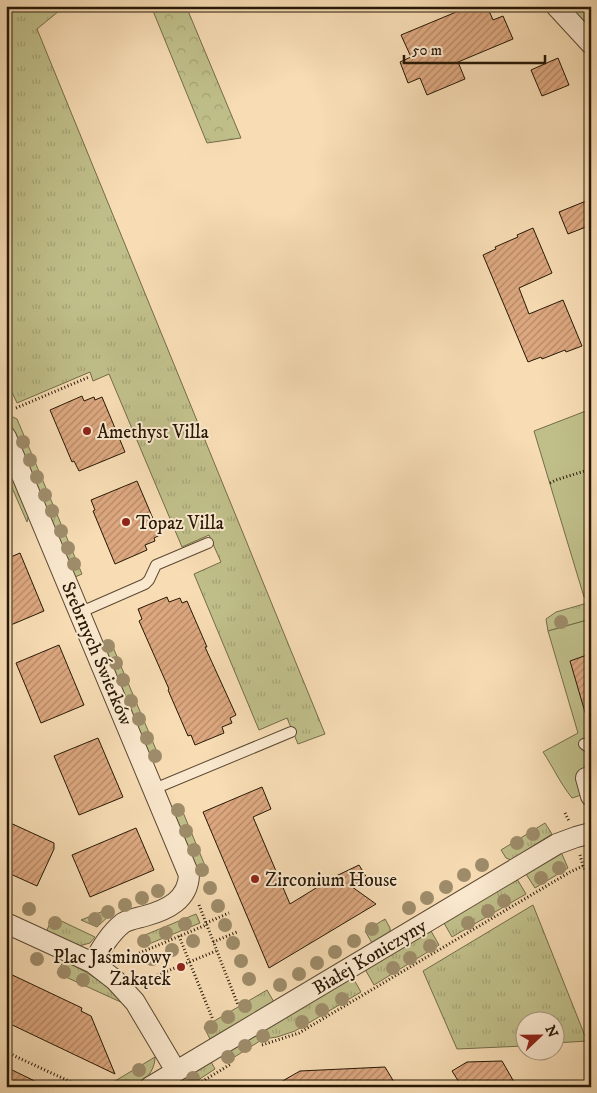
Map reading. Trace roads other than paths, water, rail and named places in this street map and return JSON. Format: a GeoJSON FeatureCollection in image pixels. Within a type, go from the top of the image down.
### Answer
{"type":"FeatureCollection","features":[{"type":"Feature","properties":{"kind":"street"},"geometry":{"type":"LineString","coordinates":[[556,6],[591,44]]}},
{"type":"Feature","properties":{"kind":"street","name":"Srebrnych Świerków"},"geometry":{"type":"LineString","coordinates":[[6,437],[188,869],[189,879],[186,890],[177,902],[168,908],[123,924],[107,940],[92,963]]}},
{"type":"Feature","properties":{"kind":"street","name":"Białej Koniczyny"},"geometry":{"type":"LineString","coordinates":[[150,1087],[557,844],[591,833]]}},
{"type":"Feature","properties":{"kind":"street"},"geometry":{"type":"LineString","coordinates":[[6,922],[92,963],[114,980],[135,1002],[176,1071]]}},
{"type":"Feature","properties":{"kind":"lane"},"geometry":{"type":"LineString","coordinates":[[80,612],[145,584],[156,565],[208,544]]}},
{"type":"Feature","properties":{"kind":"lane"},"geometry":{"type":"LineString","coordinates":[[154,789],[291,732]]}},
{"type":"Feature","properties":{"kind":"place","name":"Amethyst Villa"},"geometry":{"type":"Point","coordinates":[87,431]}},
{"type":"Feature","properties":{"kind":"place","name":"Topaz Villa"},"geometry":{"type":"Point","coordinates":[126,522]}},
{"type":"Feature","properties":{"kind":"place","name":"Zirconium House"},"geometry":{"type":"Point","coordinates":[255,879]}},
{"type":"Feature","properties":{"kind":"place","name":"Plac Jaśminowy Zakątek"},"geometry":{"type":"Point","coordinates":[181,967]}}]}
